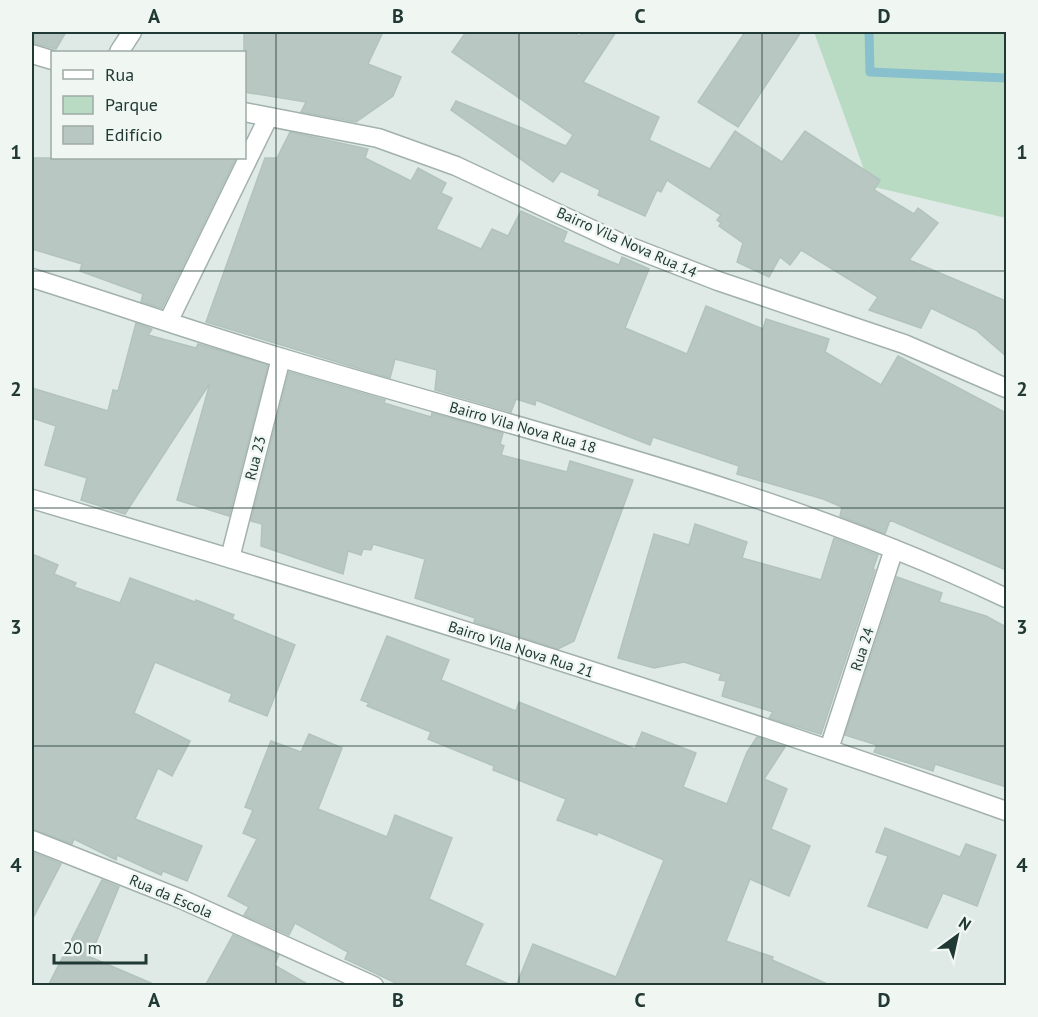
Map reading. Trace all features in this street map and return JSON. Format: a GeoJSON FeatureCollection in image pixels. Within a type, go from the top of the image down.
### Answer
{"type":"FeatureCollection","features":[{"type":"Feature","properties":{"kind":"street"},"geometry":{"type":"LineString","coordinates":[[120,51],[132,32]]}},
{"type":"Feature","properties":{"kind":"street"},"geometry":{"type":"LineString","coordinates":[[32,54],[51,60]]}},
{"type":"Feature","properties":{"kind":"street","name":"Bairro Vila Nova Rua 14"},"geometry":{"type":"LineString","coordinates":[[246,112],[378,138],[456,166],[623,244],[718,281],[904,344],[1006,388]]}},
{"type":"Feature","properties":{"kind":"street"},"geometry":{"type":"LineString","coordinates":[[169,320],[268,118]]}},
{"type":"Feature","properties":{"kind":"street","name":"Bairro Vila Nova Rua 18"},"geometry":{"type":"LineString","coordinates":[[32,278],[169,320],[280,358],[508,421],[702,480],[894,549],[1006,598]]}},
{"type":"Feature","properties":{"kind":"street","name":"Rua 23"},"geometry":{"type":"LineString","coordinates":[[230,558],[280,358]]}},
{"type":"Feature","properties":{"kind":"street","name":"Bairro Vila Nova Rua 21"},"geometry":{"type":"LineString","coordinates":[[32,499],[230,558],[829,749],[1006,811]]}},
{"type":"Feature","properties":{"kind":"street","name":"Rua 24"},"geometry":{"type":"LineString","coordinates":[[829,749],[894,549]]}},
{"type":"Feature","properties":{"kind":"street","name":"Rua da Escola"},"geometry":{"type":"LineString","coordinates":[[32,840],[182,899],[369,985]]}},
{"type":"Feature","properties":{"kind":"green space"},"geometry":{"type":"Polygon","coordinates":[[[814,32],[1006,32],[1006,218],[870,186],[814,32]]]}},
{"type":"Feature","properties":{"kind":"building"},"geometry":{"type":"Polygon","coordinates":[[[32,32],[66,32],[56,49],[32,43],[32,32]]]}},
{"type":"Feature","properties":{"kind":"building"},"geometry":{"type":"Polygon","coordinates":[[[244,32],[383,32],[368,64],[401,77],[393,96],[356,122],[301,112],[306,102],[246,92],[246,51],[244,51],[244,32]]]}},
{"type":"Feature","properties":{"kind":"building"},"geometry":{"type":"Polygon","coordinates":[[[466,32],[572,32],[579,36],[584,32],[616,32],[583,82],[659,117],[649,140],[710,169],[735,131],[782,162],[805,131],[880,180],[874,190],[914,214],[918,208],[938,223],[909,260],[1006,301],[1006,356],[976,330],[931,308],[921,328],[869,310],[878,297],[801,250],[790,265],[780,257],[769,277],[737,262],[743,243],[719,226],[721,223],[717,220],[721,215],[667,180],[661,192],[657,190],[645,216],[598,195],[600,190],[561,171],[553,182],[451,110],[456,101],[566,146],[573,135],[452,52],[466,32]]]}},
{"type":"Feature","properties":{"kind":"building"},"geometry":{"type":"Polygon","coordinates":[[[745,32],[801,32],[738,127],[698,102],[745,32]]]}},
{"type":"Feature","properties":{"kind":"building"},"geometry":{"type":"Polygon","coordinates":[[[290,132],[368,149],[365,158],[411,181],[418,168],[446,183],[441,193],[452,198],[436,229],[481,249],[492,229],[508,236],[521,211],[567,232],[563,242],[619,265],[622,257],[649,269],[625,328],[687,354],[706,306],[763,329],[766,319],[829,339],[825,352],[881,385],[898,356],[1006,413],[1006,570],[890,520],[885,534],[840,516],[842,507],[823,499],[737,474],[739,466],[653,437],[650,445],[536,400],[535,405],[516,399],[511,412],[435,390],[437,370],[395,359],[390,378],[206,322],[265,158],[277,158],[290,132]]]}},
{"type":"Feature","properties":{"kind":"building"},"geometry":{"type":"Polygon","coordinates":[[[32,158],[236,159],[162,308],[141,302],[143,294],[80,271],[82,264],[32,249],[32,158]]]}},
{"type":"Feature","properties":{"kind":"building"},"geometry":{"type":"Polygon","coordinates":[[[136,323],[152,329],[148,335],[196,348],[198,344],[268,365],[229,516],[177,500],[210,383],[125,514],[81,500],[87,478],[45,465],[56,426],[32,418],[32,388],[108,411],[113,390],[118,391],[136,323]]]}},
{"type":"Feature","properties":{"kind":"building"},"geometry":{"type":"Polygon","coordinates":[[[289,372],[385,400],[384,403],[431,417],[432,413],[503,433],[500,444],[504,446],[501,455],[567,472],[570,461],[633,480],[574,641],[558,649],[474,622],[475,618],[415,598],[425,559],[373,544],[371,550],[363,549],[361,555],[348,551],[343,574],[261,546],[262,524],[251,521],[289,372]]]}},
{"type":"Feature","properties":{"kind":"building"},"geometry":{"type":"Polygon","coordinates":[[[695,524],[747,542],[742,558],[821,580],[834,538],[878,555],[821,734],[769,718],[773,712],[722,696],[726,681],[719,680],[721,674],[684,662],[654,668],[618,658],[654,534],[689,545],[695,524]]]}},
{"type":"Feature","properties":{"kind":"building"},"geometry":{"type":"Polygon","coordinates":[[[32,554],[58,565],[54,574],[76,583],[74,587],[120,603],[130,578],[234,615],[232,619],[295,645],[267,716],[229,701],[232,694],[155,662],[134,713],[190,741],[172,776],[158,768],[135,819],[202,846],[187,881],[163,871],[161,875],[117,855],[116,860],[74,839],[72,844],[32,829],[32,554]]]}},
{"type":"Feature","properties":{"kind":"building"},"geometry":{"type":"Polygon","coordinates":[[[897,577],[942,593],[939,602],[986,616],[1006,627],[1006,787],[935,764],[933,771],[874,752],[877,745],[845,735],[897,577]]]}},
{"type":"Feature","properties":{"kind":"building"},"geometry":{"type":"Polygon","coordinates":[[[387,636],[449,660],[441,680],[516,711],[519,702],[635,749],[642,732],[696,753],[683,787],[727,804],[747,752],[757,737],[785,747],[764,779],[787,789],[771,829],[810,846],[789,896],[750,879],[726,941],[773,957],[772,960],[832,986],[516,986],[533,944],[616,977],[664,860],[598,832],[597,835],[557,820],[566,799],[493,770],[494,766],[428,739],[431,732],[367,706],[369,703],[361,700],[387,636]]]}},
{"type":"Feature","properties":{"kind":"building"},"geometry":{"type":"Polygon","coordinates":[[[309,734],[342,748],[318,809],[387,837],[395,815],[452,838],[429,899],[483,924],[465,965],[513,986],[402,986],[345,959],[348,952],[295,923],[289,935],[244,915],[249,907],[228,896],[257,839],[243,833],[253,810],[245,807],[271,741],[301,752],[309,734]]]}},
{"type":"Feature","properties":{"kind":"building"},"geometry":{"type":"Polygon","coordinates":[[[885,828],[960,857],[966,844],[996,855],[977,906],[943,893],[927,928],[868,906],[888,856],[876,852],[885,828]]]}},
{"type":"Feature","properties":{"kind":"building"},"geometry":{"type":"Polygon","coordinates":[[[32,852],[61,864],[32,920],[32,852]]]}},
{"type":"Feature","properties":{"kind":"building"},"geometry":{"type":"Polygon","coordinates":[[[102,880],[119,887],[90,957],[158,986],[48,986],[102,880]]]}},
{"type":"Feature","properties":{"kind":"building"},"geometry":{"type":"Polygon","coordinates":[[[233,935],[279,955],[274,965],[311,986],[205,986],[233,935]]]}},
{"type":"Feature","properties":{"kind":"waterway"},"geometry":{"type":"LineString","coordinates":[[869,32],[870,72],[1006,78]]}}]}
